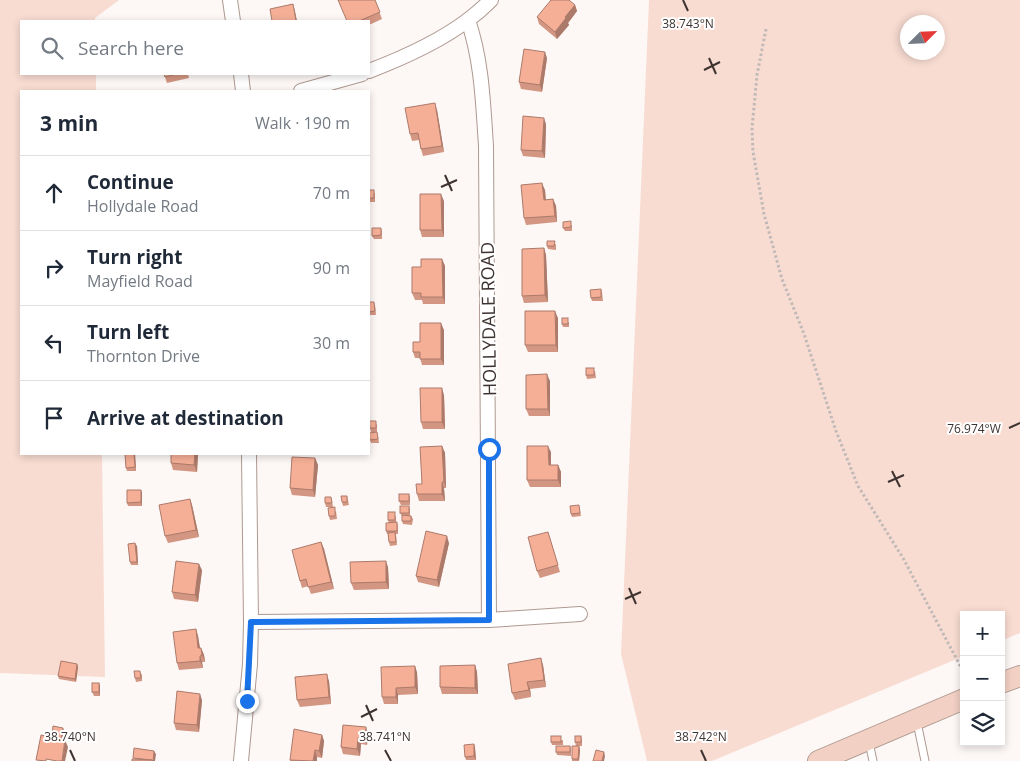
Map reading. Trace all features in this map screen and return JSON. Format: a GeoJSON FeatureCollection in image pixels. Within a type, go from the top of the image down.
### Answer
{"type":"FeatureCollection","features":[{"type":"Feature","properties":{"kind":"main road"},"geometry":{"type":"LineString","coordinates":[[1005,682],[1020,676]]}},
{"type":"Feature","properties":{"kind":"main road"},"geometry":{"type":"LineString","coordinates":[[818,761],[960,701]]}},
{"type":"Feature","properties":{"kind":"street"},"geometry":{"type":"LineString","coordinates":[[230,0],[233,20]]}},
{"type":"Feature","properties":{"kind":"street"},"geometry":{"type":"LineString","coordinates":[[370,71],[438,40],[468,20],[492,0]]}},
{"type":"Feature","properties":{"kind":"street","name":"HOLLYDALE ROAD"},"geometry":{"type":"LineString","coordinates":[[468,20],[476,42],[482,87],[486,146],[489,620]]}},
{"type":"Feature","properties":{"kind":"street"},"geometry":{"type":"LineString","coordinates":[[241,75],[243,90]]}},
{"type":"Feature","properties":{"kind":"street"},"geometry":{"type":"LineString","coordinates":[[305,90],[358,75]]}},
{"type":"Feature","properties":{"kind":"street"},"geometry":{"type":"LineString","coordinates":[[241,761],[246,720],[251,622],[249,455]]}},
{"type":"Feature","properties":{"kind":"street"},"geometry":{"type":"LineString","coordinates":[[251,622],[489,620],[580,614]]}},
{"type":"Feature","properties":{"kind":"lane"},"geometry":{"type":"LineString","coordinates":[[916,719],[925,761]]}},
{"type":"Feature","properties":{"kind":"lane"},"geometry":{"type":"LineString","coordinates":[[868,739],[873,761]]}},
{"type":"Feature","properties":{"kind":"path"},"geometry":{"type":"LineString","coordinates":[[766,29],[757,74],[752,136],[753,152],[764,214],[782,280],[804,334],[836,431],[858,486],[903,558],[960,665]]}},
{"type":"Feature","properties":{"kind":"shaded area"},"geometry":{"type":"Polygon","coordinates":[[[0,0],[119,0],[95,18],[95,20],[20,20],[20,75],[96,75],[96,90],[20,90],[20,455],[102,455],[105,677],[0,673],[0,0]]]}},
{"type":"Feature","properties":{"kind":"shaded area"},"geometry":{"type":"Polygon","coordinates":[[[649,0],[1020,0],[1020,633],[1005,639],[1005,611],[960,611],[960,658],[712,761],[647,761],[621,654],[649,0]]]}},
{"type":"Feature","properties":{"kind":"building"},"geometry":{"type":"Polygon","coordinates":[[[338,0],[375,0],[380,12],[361,20],[347,20],[338,0]]]}},
{"type":"Feature","properties":{"kind":"building"},"geometry":{"type":"Polygon","coordinates":[[[551,0],[569,0],[575,5],[555,32],[537,17],[551,0]]]}},
{"type":"Feature","properties":{"kind":"building"},"geometry":{"type":"Polygon","coordinates":[[[293,4],[296,20],[272,20],[270,9],[293,4]]]}},
{"type":"Feature","properties":{"kind":"building"},"geometry":{"type":"Polygon","coordinates":[[[524,49],[545,52],[540,85],[519,82],[524,49]]]}},
{"type":"Feature","properties":{"kind":"building"},"geometry":{"type":"Polygon","coordinates":[[[435,103],[442,146],[421,149],[418,133],[410,134],[405,108],[435,103]]]}},
{"type":"Feature","properties":{"kind":"building"},"geometry":{"type":"Polygon","coordinates":[[[523,116],[544,118],[542,151],[521,150],[523,116]]]}},
{"type":"Feature","properties":{"kind":"building"},"geometry":{"type":"Polygon","coordinates":[[[542,183],[544,200],[553,199],[555,216],[524,218],[521,185],[542,183]]]}},
{"type":"Feature","properties":{"kind":"building"},"geometry":{"type":"Polygon","coordinates":[[[370,190],[374,190],[374,198],[370,198],[370,190]]]}},
{"type":"Feature","properties":{"kind":"building"},"geometry":{"type":"Polygon","coordinates":[[[420,194],[441,194],[442,230],[420,230],[420,194]]]}},
{"type":"Feature","properties":{"kind":"building"},"geometry":{"type":"Polygon","coordinates":[[[571,221],[571,227],[563,228],[563,222],[571,221]]]}},
{"type":"Feature","properties":{"kind":"building"},"geometry":{"type":"Polygon","coordinates":[[[372,228],[381,228],[381,235],[372,236],[372,228]]]}},
{"type":"Feature","properties":{"kind":"building"},"geometry":{"type":"Polygon","coordinates":[[[547,241],[555,241],[554,246],[547,246],[547,241]]]}},
{"type":"Feature","properties":{"kind":"building"},"geometry":{"type":"Polygon","coordinates":[[[544,248],[545,295],[522,296],[522,249],[544,248]]]}},
{"type":"Feature","properties":{"kind":"building"},"geometry":{"type":"Polygon","coordinates":[[[421,259],[442,259],[443,297],[421,297],[421,293],[412,293],[412,267],[421,267],[421,259]]]}},
{"type":"Feature","properties":{"kind":"building"},"geometry":{"type":"Polygon","coordinates":[[[601,289],[601,297],[591,298],[590,290],[601,289]]]}},
{"type":"Feature","properties":{"kind":"building"},"geometry":{"type":"Polygon","coordinates":[[[370,302],[374,302],[375,311],[370,312],[370,302]]]}},
{"type":"Feature","properties":{"kind":"building"},"geometry":{"type":"Polygon","coordinates":[[[525,311],[555,311],[556,345],[525,345],[525,311]]]}},
{"type":"Feature","properties":{"kind":"building"},"geometry":{"type":"Polygon","coordinates":[[[562,318],[568,318],[568,324],[562,324],[562,318]]]}},
{"type":"Feature","properties":{"kind":"building"},"geometry":{"type":"Polygon","coordinates":[[[420,323],[441,323],[441,359],[420,359],[420,352],[413,352],[413,342],[420,342],[420,323]]]}},
{"type":"Feature","properties":{"kind":"building"},"geometry":{"type":"Polygon","coordinates":[[[586,368],[594,368],[594,375],[586,375],[586,368]]]}},
{"type":"Feature","properties":{"kind":"building"},"geometry":{"type":"Polygon","coordinates":[[[547,374],[548,409],[526,409],[526,375],[547,374]]]}},
{"type":"Feature","properties":{"kind":"building"},"geometry":{"type":"Polygon","coordinates":[[[420,388],[442,388],[442,422],[421,422],[420,388]]]}},
{"type":"Feature","properties":{"kind":"building"},"geometry":{"type":"Polygon","coordinates":[[[370,421],[376,421],[376,428],[370,428],[370,421]]]}},
{"type":"Feature","properties":{"kind":"building"},"geometry":{"type":"Polygon","coordinates":[[[377,432],[378,439],[370,440],[370,433],[377,432]]]}},
{"type":"Feature","properties":{"kind":"building"},"geometry":{"type":"Polygon","coordinates":[[[442,446],[444,482],[442,482],[442,494],[417,494],[416,484],[422,484],[420,447],[442,446]]]}},
{"type":"Feature","properties":{"kind":"building"},"geometry":{"type":"Polygon","coordinates":[[[527,446],[548,446],[549,465],[558,465],[558,480],[527,480],[527,446]]]}},
{"type":"Feature","properties":{"kind":"building"},"geometry":{"type":"Polygon","coordinates":[[[125,455],[134,455],[135,467],[126,468],[125,455]]]}},
{"type":"Feature","properties":{"kind":"building"},"geometry":{"type":"Polygon","coordinates":[[[171,455],[195,455],[194,465],[171,463],[171,455]]]}},
{"type":"Feature","properties":{"kind":"building"},"geometry":{"type":"Polygon","coordinates":[[[292,457],[315,458],[313,490],[290,488],[292,457]]]}},
{"type":"Feature","properties":{"kind":"building"},"geometry":{"type":"Polygon","coordinates":[[[127,490],[141,490],[141,502],[127,503],[127,490]]]}},
{"type":"Feature","properties":{"kind":"building"},"geometry":{"type":"Polygon","coordinates":[[[399,494],[409,494],[409,501],[399,501],[399,494]]]}},
{"type":"Feature","properties":{"kind":"building"},"geometry":{"type":"Polygon","coordinates":[[[341,496],[347,496],[347,502],[342,502],[341,496]]]}},
{"type":"Feature","properties":{"kind":"building"},"geometry":{"type":"Polygon","coordinates":[[[325,497],[331,497],[332,503],[325,503],[325,497]]]}},
{"type":"Feature","properties":{"kind":"building"},"geometry":{"type":"Polygon","coordinates":[[[190,499],[196,530],[165,536],[159,505],[190,499]]]}},
{"type":"Feature","properties":{"kind":"building"},"geometry":{"type":"Polygon","coordinates":[[[579,505],[580,513],[571,514],[570,506],[579,505]]]}},
{"type":"Feature","properties":{"kind":"building"},"geometry":{"type":"Polygon","coordinates":[[[400,506],[409,506],[409,513],[400,513],[400,506]]]}},
{"type":"Feature","properties":{"kind":"building"},"geometry":{"type":"Polygon","coordinates":[[[335,507],[335,516],[329,516],[328,508],[335,507]]]}},
{"type":"Feature","properties":{"kind":"building"},"geometry":{"type":"Polygon","coordinates":[[[388,512],[395,512],[395,520],[388,520],[388,512]]]}},
{"type":"Feature","properties":{"kind":"building"},"geometry":{"type":"Polygon","coordinates":[[[402,515],[411,516],[411,521],[402,521],[402,515]]]}},
{"type":"Feature","properties":{"kind":"building"},"geometry":{"type":"Polygon","coordinates":[[[397,522],[397,531],[386,531],[386,523],[397,522]]]}},
{"type":"Feature","properties":{"kind":"building"},"geometry":{"type":"Polygon","coordinates":[[[426,531],[447,536],[437,580],[416,576],[426,531]]]}},
{"type":"Feature","properties":{"kind":"building"},"geometry":{"type":"Polygon","coordinates":[[[395,532],[396,542],[389,542],[388,533],[395,532]]]}},
{"type":"Feature","properties":{"kind":"building"},"geometry":{"type":"Polygon","coordinates":[[[548,532],[558,565],[537,571],[528,537],[548,532]]]}},
{"type":"Feature","properties":{"kind":"building"},"geometry":{"type":"Polygon","coordinates":[[[321,542],[331,582],[308,587],[306,579],[300,581],[292,550],[321,542]]]}},
{"type":"Feature","properties":{"kind":"building"},"geometry":{"type":"Polygon","coordinates":[[[135,543],[137,562],[130,562],[128,544],[135,543]]]}},
{"type":"Feature","properties":{"kind":"building"},"geometry":{"type":"Polygon","coordinates":[[[176,561],[199,564],[195,595],[172,592],[176,561]]]}},
{"type":"Feature","properties":{"kind":"building"},"geometry":{"type":"Polygon","coordinates":[[[386,561],[386,582],[351,583],[350,562],[386,561]]]}},
{"type":"Feature","properties":{"kind":"building"},"geometry":{"type":"Polygon","coordinates":[[[196,629],[198,648],[201,648],[202,655],[200,656],[200,661],[177,663],[173,632],[196,629]]]}},
{"type":"Feature","properties":{"kind":"building"},"geometry":{"type":"Polygon","coordinates":[[[541,658],[544,680],[527,682],[529,690],[512,693],[508,664],[541,658]]]}},
{"type":"Feature","properties":{"kind":"building"},"geometry":{"type":"Polygon","coordinates":[[[61,661],[77,664],[75,679],[58,676],[61,661]]]}},
{"type":"Feature","properties":{"kind":"building"},"geometry":{"type":"Polygon","coordinates":[[[475,665],[475,688],[440,687],[440,666],[475,665]]]}},
{"type":"Feature","properties":{"kind":"building"},"geometry":{"type":"Polygon","coordinates":[[[415,666],[415,687],[396,688],[396,697],[382,697],[381,667],[415,666]]]}},
{"type":"Feature","properties":{"kind":"building"},"geometry":{"type":"Polygon","coordinates":[[[134,671],[140,671],[141,678],[135,678],[134,671]]]}},
{"type":"Feature","properties":{"kind":"building"},"geometry":{"type":"Polygon","coordinates":[[[327,674],[329,697],[297,700],[295,677],[327,674]]]}},
{"type":"Feature","properties":{"kind":"building"},"geometry":{"type":"Polygon","coordinates":[[[92,683],[99,683],[99,692],[92,692],[92,683]]]}},
{"type":"Feature","properties":{"kind":"building"},"geometry":{"type":"Polygon","coordinates":[[[177,691],[200,694],[197,725],[174,723],[177,691]]]}},
{"type":"Feature","properties":{"kind":"building"},"geometry":{"type":"Polygon","coordinates":[[[343,725],[366,727],[365,738],[358,738],[357,749],[341,747],[343,725]]]}},
{"type":"Feature","properties":{"kind":"building"},"geometry":{"type":"Polygon","coordinates":[[[53,726],[63,728],[61,739],[53,738],[53,726]]]}},
{"type":"Feature","properties":{"kind":"building"},"geometry":{"type":"Polygon","coordinates":[[[294,729],[322,735],[319,751],[315,750],[313,761],[290,760],[294,729]]]}},
{"type":"Feature","properties":{"kind":"building"},"geometry":{"type":"Polygon","coordinates":[[[41,735],[65,740],[62,761],[36,760],[41,735]]]}},
{"type":"Feature","properties":{"kind":"building"},"geometry":{"type":"Polygon","coordinates":[[[551,736],[561,736],[561,742],[551,742],[551,736]]]}},
{"type":"Feature","properties":{"kind":"building"},"geometry":{"type":"Polygon","coordinates":[[[575,736],[581,736],[581,742],[575,742],[575,736]]]}},
{"type":"Feature","properties":{"kind":"building"},"geometry":{"type":"Polygon","coordinates":[[[474,744],[474,756],[465,757],[464,745],[474,744]]]}},
{"type":"Feature","properties":{"kind":"building"},"geometry":{"type":"Polygon","coordinates":[[[556,746],[570,746],[570,752],[556,752],[556,746]]]}},
{"type":"Feature","properties":{"kind":"building"},"geometry":{"type":"Polygon","coordinates":[[[572,746],[579,746],[578,759],[572,759],[572,746]]]}},
{"type":"Feature","properties":{"kind":"building"},"geometry":{"type":"Polygon","coordinates":[[[134,748],[154,751],[153,761],[133,758],[134,748]]]}},
{"type":"Feature","properties":{"kind":"building"},"geometry":{"type":"Polygon","coordinates":[[[596,750],[604,752],[602,761],[593,761],[596,750]]]}},
{"type":"Feature","properties":{"kind":"building"},"geometry":{"type":"Polygon","coordinates":[[[132,759],[152,760],[152,761],[132,761],[132,759]]]}},
{"type":"Feature","properties":{"kind":"route"},"geometry":{"type":"LineString","coordinates":[[247,701],[251,622],[489,620],[489,449]]}}]}
